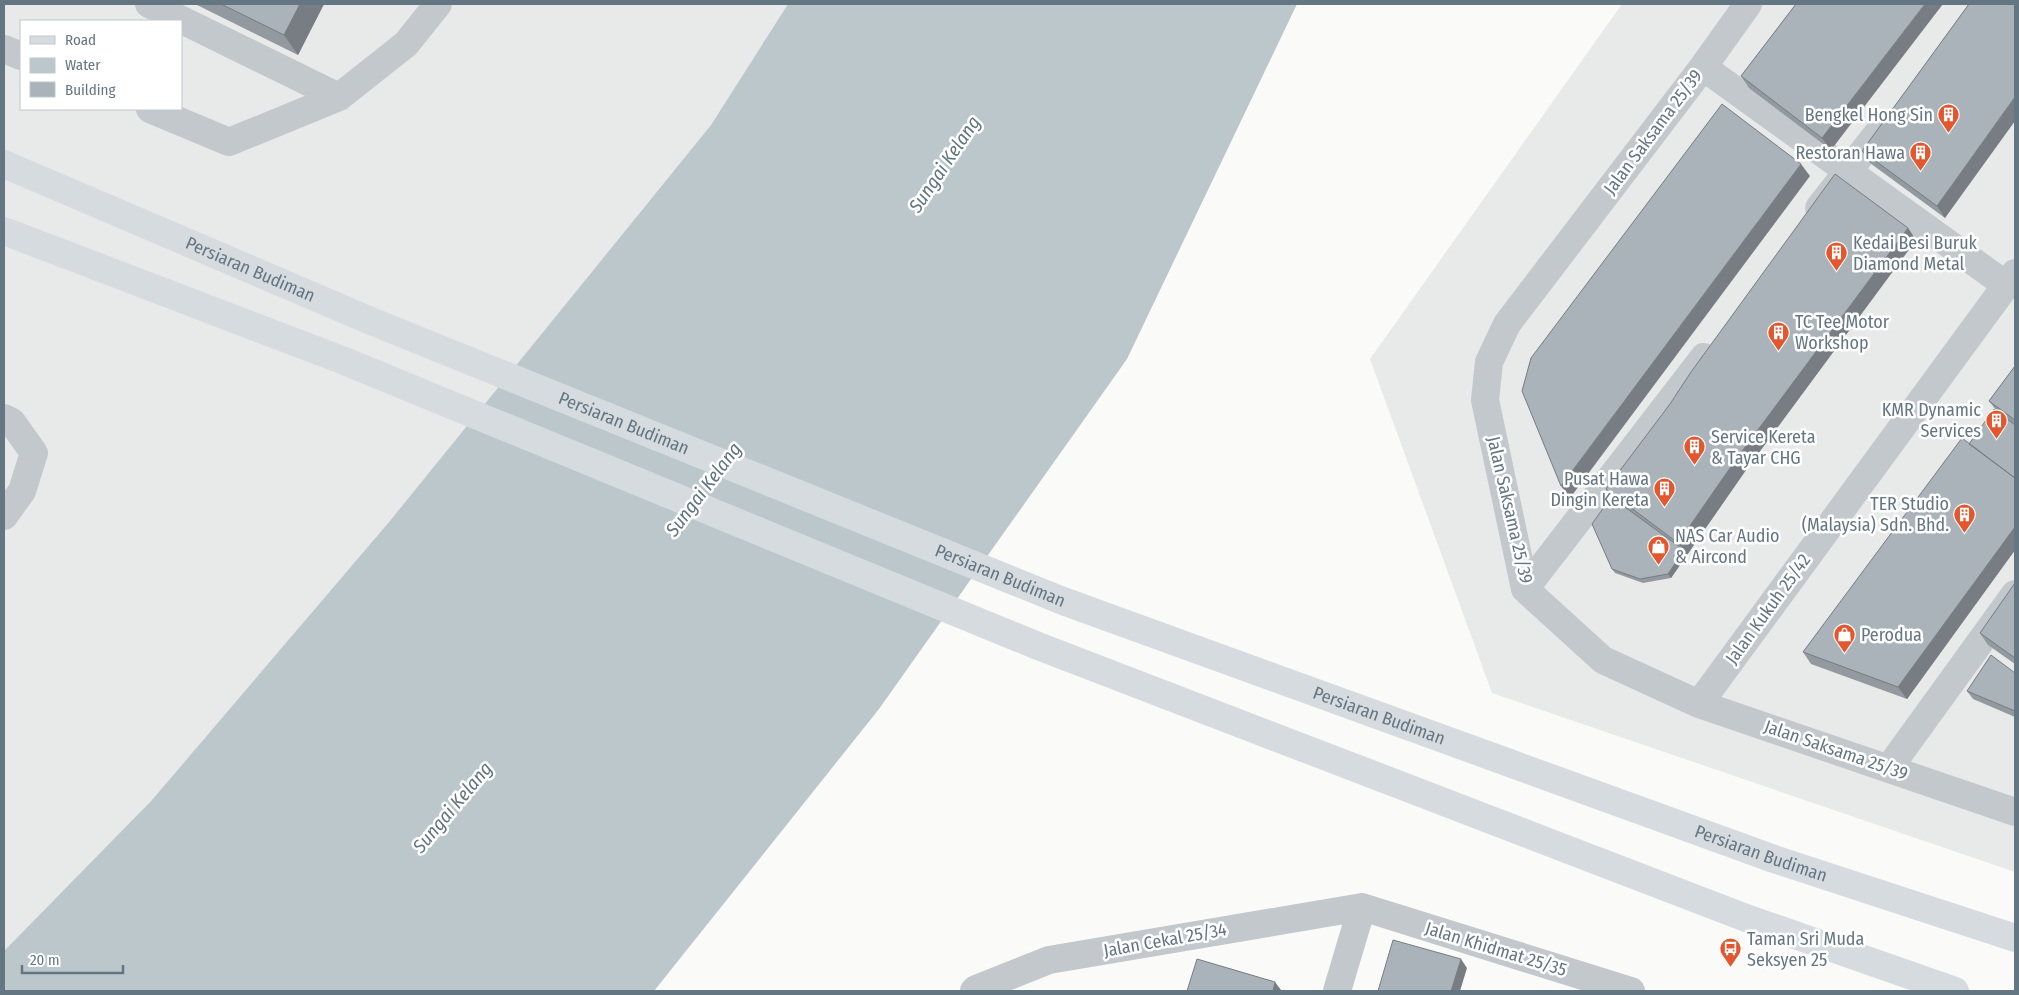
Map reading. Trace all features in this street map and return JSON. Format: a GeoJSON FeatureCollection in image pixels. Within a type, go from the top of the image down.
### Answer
{"type":"FeatureCollection","features":[{"type":"Feature","properties":{"kind":"main road","name":"Persiaran Budiman"},"geometry":{"type":"LineString","coordinates":[[4,164],[371,321],[1063,601],[1774,858],[2015,938]]}},
{"type":"Feature","properties":{"kind":"main road"},"geometry":{"type":"LineString","coordinates":[[4,231],[342,360],[1038,646],[1746,918],[1955,991]]}},
{"type":"Feature","properties":{"kind":"street"},"geometry":{"type":"LineString","coordinates":[[149,4],[182,20]]}},
{"type":"Feature","properties":{"kind":"street"},"geometry":{"type":"LineString","coordinates":[[152,110],[229,142],[339,97],[406,44],[438,4]]}},
{"type":"Feature","properties":{"kind":"street","name":"Jalan Saksama 25/39"},"geometry":{"type":"LineString","coordinates":[[1748,4],[1703,67],[1507,324],[1489,362],[1485,400],[1525,589],[1603,660],[1699,704],[2015,812]]}},
{"type":"Feature","properties":{"kind":"street"},"geometry":{"type":"LineString","coordinates":[[182,20],[339,97]]}},
{"type":"Feature","properties":{"kind":"street"},"geometry":{"type":"LineString","coordinates":[[4,49],[20,56]]}},
{"type":"Feature","properties":{"kind":"street"},"geometry":{"type":"LineString","coordinates":[[1703,67],[1848,172],[2011,279]]}},
{"type":"Feature","properties":{"kind":"street"},"geometry":{"type":"LineString","coordinates":[[1805,227],[1901,103]]}},
{"type":"Feature","properties":{"kind":"street","name":"Jalan Kukuh 25/42"},"geometry":{"type":"LineString","coordinates":[[1699,704],[2011,279]]}},
{"type":"Feature","properties":{"kind":"street"},"geometry":{"type":"LineString","coordinates":[[1525,589],[1720,337]]}},
{"type":"Feature","properties":{"kind":"street"},"geometry":{"type":"LineString","coordinates":[[4,418],[12,422],[34,453],[22,491],[4,516]]}},
{"type":"Feature","properties":{"kind":"street"},"geometry":{"type":"LineString","coordinates":[[1889,768],[2015,594]]}},
{"type":"Feature","properties":{"kind":"street"},"geometry":{"type":"LineString","coordinates":[[1337,991],[1362,907]]}},
{"type":"Feature","properties":{"kind":"street","name":"Jalan Khidmat 25/35"},"geometry":{"type":"LineString","coordinates":[[1362,907],[1618,989]]}},
{"type":"Feature","properties":{"kind":"street","name":"Jalan Cekal 25/34"},"geometry":{"type":"LineString","coordinates":[[974,991],[1049,960],[1362,907]]}},
{"type":"Feature","properties":{"kind":"shaded area"},"geometry":{"type":"Polygon","coordinates":[[[4,4],[788,4],[711,125],[389,522],[152,800],[4,951],[4,4]]]}},
{"type":"Feature","properties":{"kind":"shaded area"},"geometry":{"type":"Polygon","coordinates":[[[1622,4],[2015,4],[2015,872],[1492,693],[1370,359],[1622,4]]]}},
{"type":"Feature","properties":{"kind":"water","name":"Sungai Kelang"},"geometry":{"type":"Polygon","coordinates":[[[788,4],[1297,4],[1127,359],[879,709],[654,991],[4,991],[4,951],[152,800],[389,522],[711,125],[788,4]]]}},
{"type":"Feature","properties":{"kind":"building"},"geometry":{"type":"Polygon","coordinates":[[[221,4],[300,4],[284,35],[221,4]]]}},
{"type":"Feature","properties":{"kind":"building"},"geometry":{"type":"Polygon","coordinates":[[[1796,4],[1925,4],[1822,138],[1741,76],[1796,4]]]}},
{"type":"Feature","properties":{"kind":"building"},"geometry":{"type":"Polygon","coordinates":[[[1969,4],[2015,4],[2015,97],[1937,206],[1862,151],[1969,4]]]}},
{"type":"Feature","properties":{"kind":"building"},"geometry":{"type":"Polygon","coordinates":[[[1722,104],[1801,164],[1561,486],[1522,391],[1531,358],[1722,104]]]}},
{"type":"Feature","properties":{"kind":"building"},"geometry":{"type":"Polygon","coordinates":[[[1835,174],[1908,228],[1737,458],[1678,543],[1606,489],[1670,404],[1691,372],[1835,174]]]}},
{"type":"Feature","properties":{"kind":"building"},"geometry":{"type":"Polygon","coordinates":[[[2015,366],[2015,420],[1989,401],[2015,366]]]}},
{"type":"Feature","properties":{"kind":"building","name":"KMR Dynamic Services"},"geometry":{"type":"Polygon","coordinates":[[[1994,409],[2015,425],[2015,478],[1969,444],[1994,409]]]}},
{"type":"Feature","properties":{"kind":"building"},"geometry":{"type":"Polygon","coordinates":[[[1962,438],[2015,478],[2015,527],[1898,687],[1803,652],[1962,438]]]}},
{"type":"Feature","properties":{"kind":"building"},"geometry":{"type":"Polygon","coordinates":[[[1611,497],[1684,550],[1668,574],[1640,579],[1612,569],[1592,524],[1611,497]]]}},
{"type":"Feature","properties":{"kind":"building"},"geometry":{"type":"Polygon","coordinates":[[[2015,583],[2015,658],[1980,633],[2015,583]]]}},
{"type":"Feature","properties":{"kind":"building"},"geometry":{"type":"Polygon","coordinates":[[[1991,655],[2015,673],[2015,711],[1967,691],[1991,655]]]}},
{"type":"Feature","properties":{"kind":"building"},"geometry":{"type":"Polygon","coordinates":[[[1393,940],[1461,959],[1451,991],[1378,991],[1393,940]]]}},
{"type":"Feature","properties":{"kind":"building"},"geometry":{"type":"Polygon","coordinates":[[[1197,959],[1275,982],[1273,991],[1187,991],[1197,959]]]}},
{"type":"Feature","properties":{"kind":"place","name":"Bengkel Hong Sin"},"geometry":{"type":"Point","coordinates":[1949,134]}},
{"type":"Feature","properties":{"kind":"place","name":"Restoran Hawa"},"geometry":{"type":"Point","coordinates":[1921,172]}},
{"type":"Feature","properties":{"kind":"place","name":"Kedai Besi Buruk Diamond Metal"},"geometry":{"type":"Point","coordinates":[1837,272]}},
{"type":"Feature","properties":{"kind":"place","name":"TC Tee Motor Workshop"},"geometry":{"type":"Point","coordinates":[1779,351]}},
{"type":"Feature","properties":{"kind":"place","name":"KMR Dynamic Services"},"geometry":{"type":"Point","coordinates":[1997,439]}},
{"type":"Feature","properties":{"kind":"place","name":"Service Kereta & Tayar CHG"},"geometry":{"type":"Point","coordinates":[1695,466]}},
{"type":"Feature","properties":{"kind":"place","name":"Pusat Hawa Dingin Kereta"},"geometry":{"type":"Point","coordinates":[1665,508]}},
{"type":"Feature","properties":{"kind":"place","name":"TER Studio (Malaysia) Sdn. Bhd."},"geometry":{"type":"Point","coordinates":[1965,533]}},
{"type":"Feature","properties":{"kind":"place","name":"NAS Car Audio & Aircond"},"geometry":{"type":"Point","coordinates":[1659,565]}},
{"type":"Feature","properties":{"kind":"place","name":"Perodua"},"geometry":{"type":"Point","coordinates":[1845,654]}},
{"type":"Feature","properties":{"kind":"place","name":"Taman Sri Muda Seksyen 25"},"geometry":{"type":"Point","coordinates":[1731,968]}}]}
